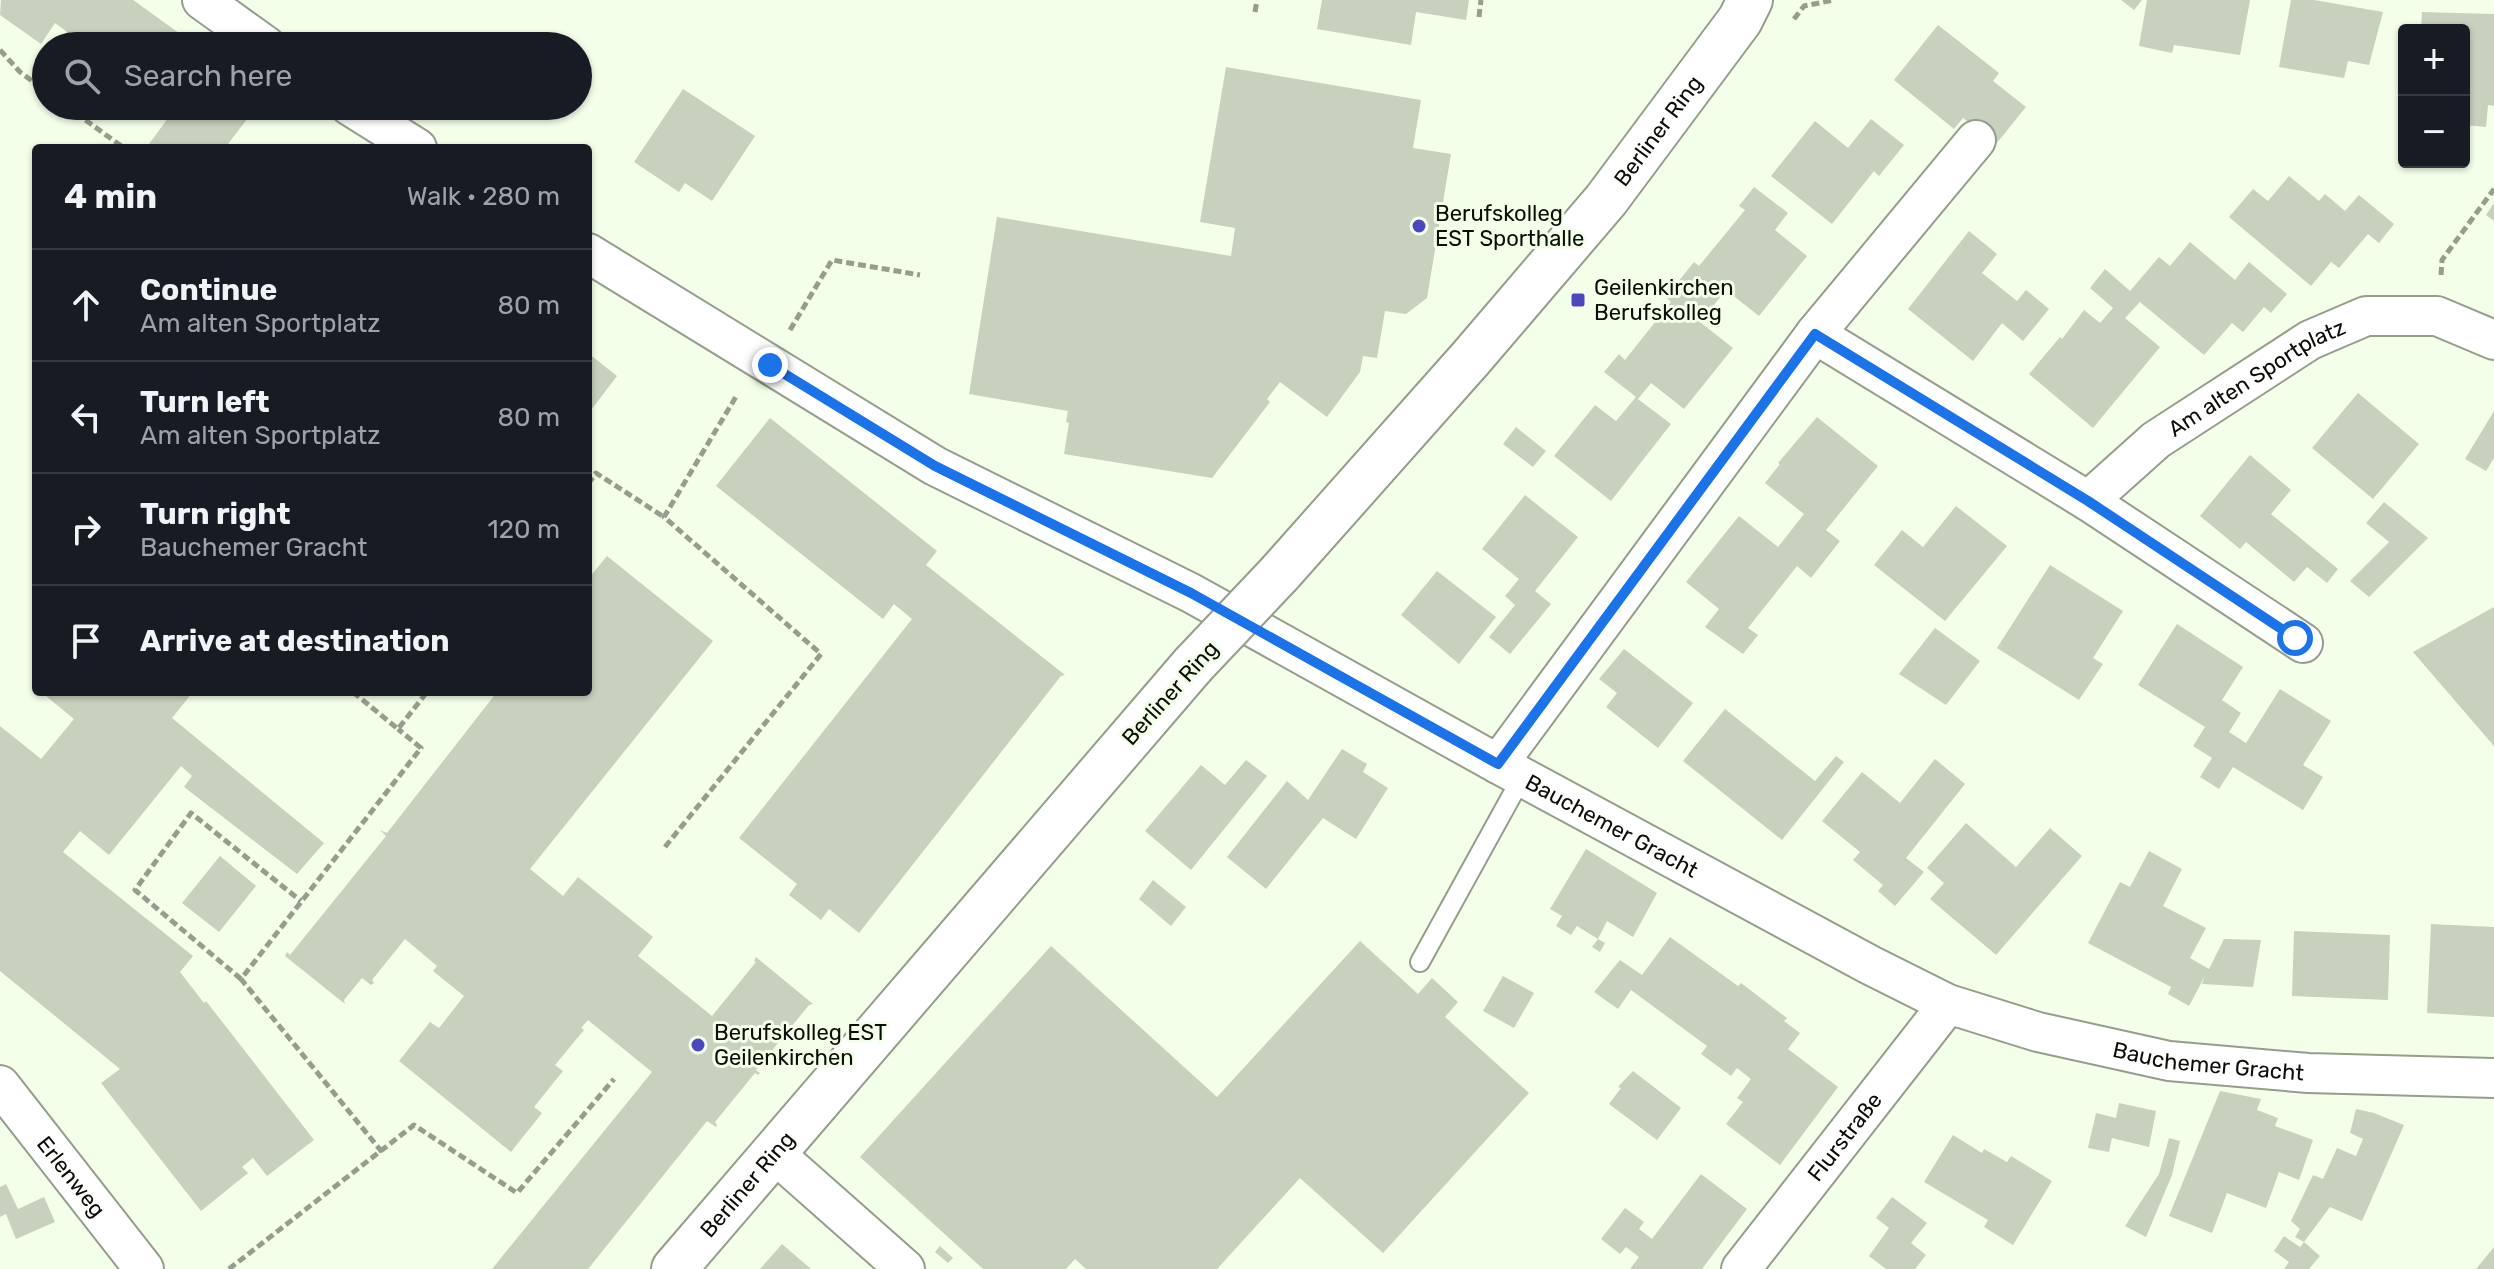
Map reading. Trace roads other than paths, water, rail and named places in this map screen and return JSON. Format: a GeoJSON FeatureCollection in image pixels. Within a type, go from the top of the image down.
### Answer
{"type":"FeatureCollection","features":[{"type":"Feature","properties":{"kind":"main road","name":"Berliner Ring"},"geometry":{"type":"LineString","coordinates":[[674,1269],[1193,665],[1280,573],[1471,358],[1606,200],[1740,20],[1750,0]]}},
{"type":"Feature","properties":{"kind":"street"},"geometry":{"type":"LineString","coordinates":[[202,0],[247,32]]}},
{"type":"Feature","properties":{"kind":"street"},"geometry":{"type":"LineString","coordinates":[[372,120],[411,144]]}},
{"type":"Feature","properties":{"kind":"street"},"geometry":{"type":"LineString","coordinates":[[1510,770],[1815,334],[1976,140]]}},
{"type":"Feature","properties":{"kind":"street","name":"Bauchemer Gracht"},"geometry":{"type":"LineString","coordinates":[[592,255],[935,466],[1191,593],[1510,770],[1849,954],[1948,1004],[2038,1032],[2169,1061],[2308,1073],[2494,1078]]}},
{"type":"Feature","properties":{"kind":"street","name":"Am alten Sportplatz"},"geometry":{"type":"LineString","coordinates":[[2088,501],[2156,440],[2310,340],[2366,316],[2437,316],[2494,340]]}},
{"type":"Feature","properties":{"kind":"street"},"geometry":{"type":"LineString","coordinates":[[1815,334],[2088,501],[2303,643]]}},
{"type":"Feature","properties":{"kind":"street","name":"Flurstraße"},"geometry":{"type":"LineString","coordinates":[[1741,1269],[1948,1004]]}},
{"type":"Feature","properties":{"kind":"street","name":"Erlenweg"},"geometry":{"type":"LineString","coordinates":[[0,1085],[144,1269]]}},
{"type":"Feature","properties":{"kind":"street"},"geometry":{"type":"LineString","coordinates":[[775,1154],[905,1269]]}},
{"type":"Feature","properties":{"kind":"lane"},"geometry":{"type":"LineString","coordinates":[[1420,962],[1510,770]]}},
{"type":"Feature","properties":{"kind":"place","name":"Berufskolleg EST Sporthalle"},"geometry":{"type":"Point","coordinates":[1419,226]}},
{"type":"Feature","properties":{"kind":"place","name":"Geilenkirchen Berufskolleg"},"geometry":{"type":"Point","coordinates":[1578,300]}},
{"type":"Feature","properties":{"kind":"place","name":"Berufskolleg EST Geilenkirchen"},"geometry":{"type":"Point","coordinates":[698,1045]}}]}
